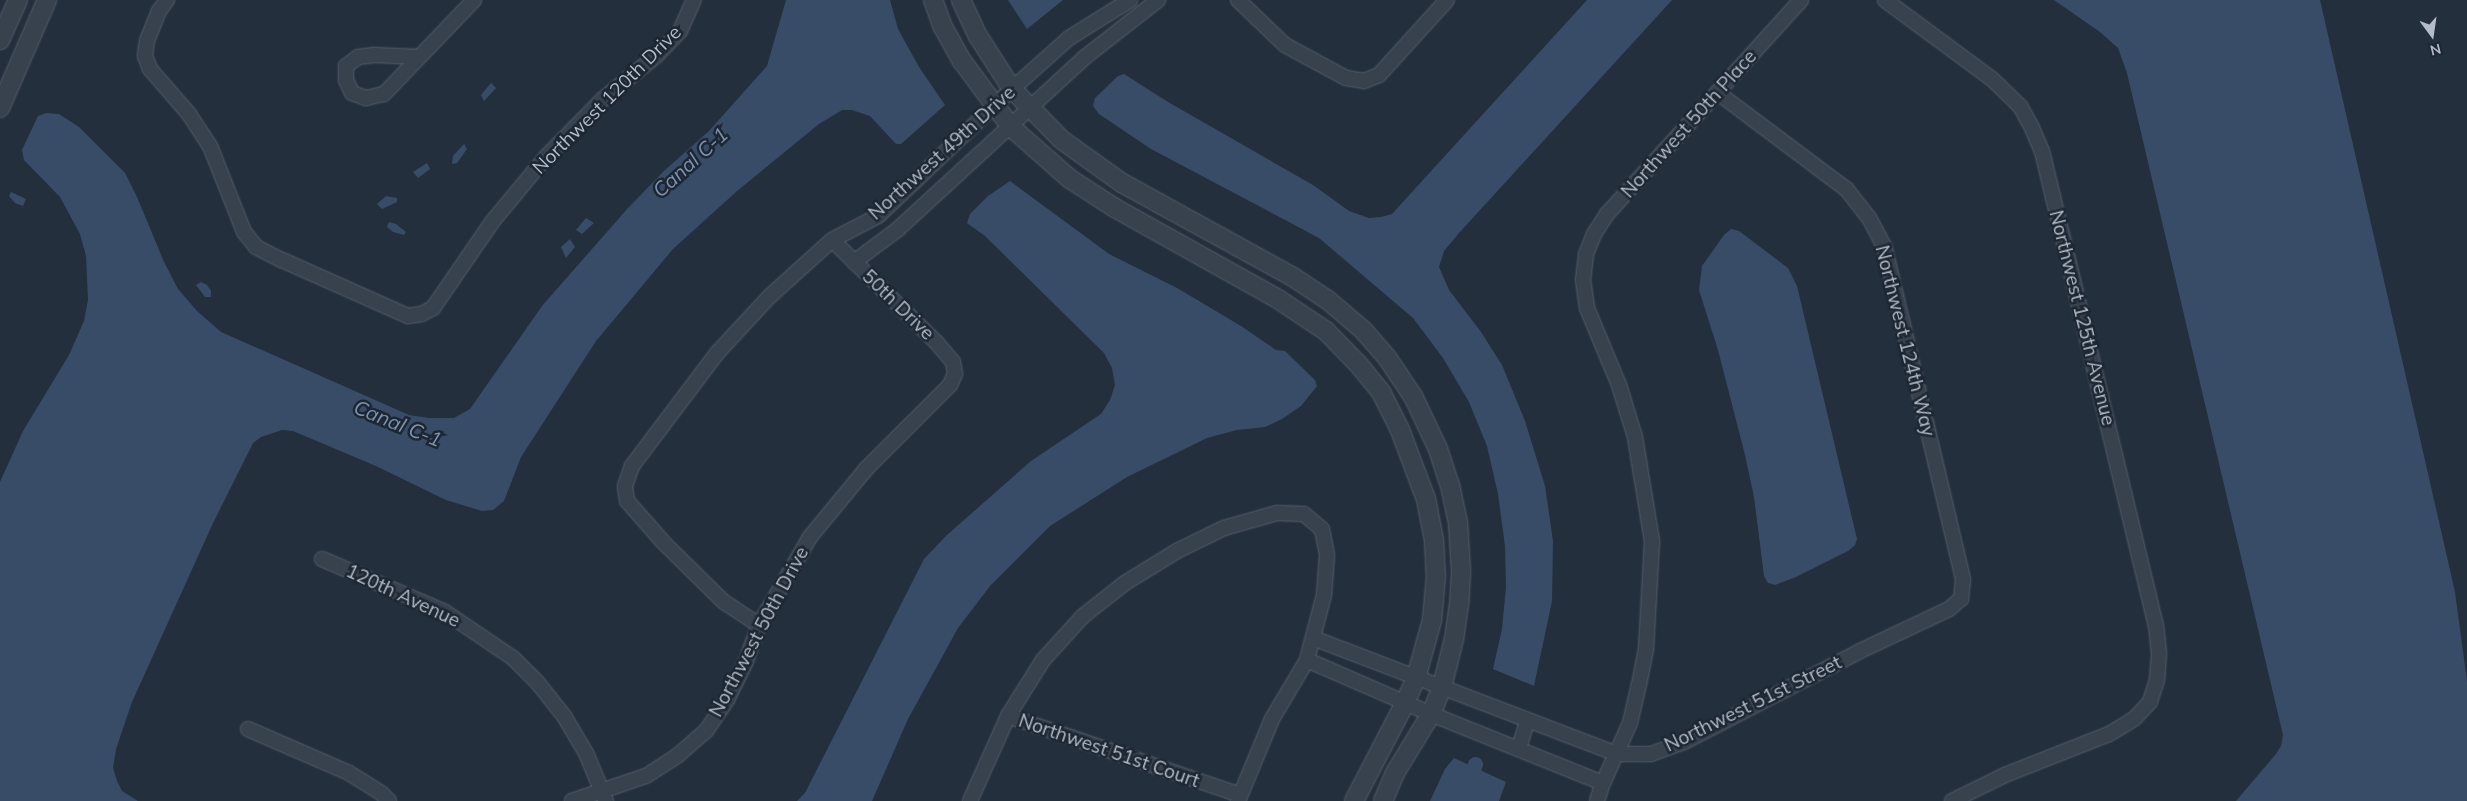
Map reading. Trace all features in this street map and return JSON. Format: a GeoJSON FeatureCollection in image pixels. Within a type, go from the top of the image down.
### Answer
{"type":"FeatureCollection","features":[{"type":"Feature","properties":{"kind":"street"},"geometry":{"type":"LineString","coordinates":[[0,40],[18,0]]}},
{"type":"Feature","properties":{"kind":"street"},"geometry":{"type":"LineString","coordinates":[[0,108],[47,0]]}},
{"type":"Feature","properties":{"kind":"street","name":"Northwest 120th Drive"},"geometry":{"type":"LineString","coordinates":[[167,0],[159,11],[147,41],[145,56],[150,69],[189,114],[210,146],[244,232],[256,247],[408,316],[422,314],[433,308],[492,222],[546,157],[603,99],[657,55],[680,31],[694,0]]}},
{"type":"Feature","properties":{"kind":"street"},"geometry":{"type":"LineString","coordinates":[[419,58],[374,55],[358,57],[346,66],[346,80],[352,93],[366,98],[384,94],[419,58],[474,0]]}},
{"type":"Feature","properties":{"kind":"street"},"geometry":{"type":"LineString","coordinates":[[933,0],[944,27],[962,61],[994,106],[1011,127],[1070,179],[1114,208],[1278,299],[1326,331],[1359,365],[1381,392],[1415,465],[1426,499],[1434,540],[1436,576],[1432,620],[1416,678],[1354,801]]}},
{"type":"Feature","properties":{"kind":"street"},"geometry":{"type":"LineString","coordinates":[[961,0],[978,36],[1012,89],[1030,110],[1062,140],[1114,178],[1293,277],[1329,301],[1363,330],[1388,359],[1414,398],[1438,449],[1450,485],[1458,522],[1461,571],[1459,604],[1454,639],[1442,688],[1431,714],[1395,773],[1383,801]]}},
{"type":"Feature","properties":{"kind":"street","name":"Northwest 49th Drive"},"geometry":{"type":"LineString","coordinates":[[759,626],[724,602],[664,543],[627,501],[625,486],[632,466],[718,352],[770,296],[832,240],[878,216],[1012,89],[1069,38],[1130,0]]}},
{"type":"Feature","properties":{"kind":"street","name":"Northwest 49th Drive"},"geometry":{"type":"LineString","coordinates":[[854,262],[896,230],[1030,110],[1084,58],[1158,0]]}},
{"type":"Feature","properties":{"kind":"street"},"geometry":{"type":"LineString","coordinates":[[1238,0],[1284,45],[1346,78],[1364,81],[1379,75],[1447,0]]}},
{"type":"Feature","properties":{"kind":"street","name":"Northwest 50th Place"},"geometry":{"type":"LineString","coordinates":[[1597,801],[1630,723],[1646,649],[1652,541],[1635,437],[1619,385],[1587,308],[1584,280],[1586,254],[1594,234],[1607,214],[1801,0]]}},
{"type":"Feature","properties":{"kind":"street","name":"Northwest 125th Avenue"},"geometry":{"type":"LineString","coordinates":[[1885,0],[1993,80],[2020,106],[2042,151],[2156,625],[2159,653],[2158,671],[2150,702],[2134,718],[2109,734],[2005,776],[1952,801]]}},
{"type":"Feature","properties":{"kind":"street","name":"Northwest 124th Way"},"geometry":{"type":"LineString","coordinates":[[1718,92],[1846,189],[1869,218],[1884,246],[1963,579],[1961,599]]}},
{"type":"Feature","properties":{"kind":"street","name":"50th Drive"},"geometry":{"type":"LineString","coordinates":[[832,240],[938,344],[953,362],[955,374]]}},
{"type":"Feature","properties":{"kind":"street","name":"Northwest 50th Drive"},"geometry":{"type":"LineString","coordinates":[[572,801],[605,796],[646,776],[677,756],[706,731],[727,700],[746,661],[759,626],[810,537],[866,469],[950,385],[955,374]]}},
{"type":"Feature","properties":{"kind":"street"},"geometry":{"type":"LineString","coordinates":[[970,801],[1008,716],[1043,660],[1082,616],[1125,584],[1177,551],[1224,528],[1277,513],[1304,514],[1322,529],[1327,555],[1324,595],[1307,660],[1272,719],[1239,798]]}},
{"type":"Feature","properties":{"kind":"street","name":"120th Avenue"},"geometry":{"type":"LineString","coordinates":[[322,559],[445,612],[513,658],[537,682],[564,716],[586,753],[605,796]]}},
{"type":"Feature","properties":{"kind":"street","name":"Northwest 51st Street"},"geometry":{"type":"LineString","coordinates":[[1313,638],[1616,754],[1651,754],[1684,742],[1858,652],[1949,609],[1961,599]]}},
{"type":"Feature","properties":{"kind":"street"},"geometry":{"type":"LineString","coordinates":[[1307,660],[1431,714],[1603,783]]}},
{"type":"Feature","properties":{"kind":"street","name":"Northwest 51st Court"},"geometry":{"type":"LineString","coordinates":[[1008,716],[1239,798]]}},
{"type":"Feature","properties":{"kind":"street"},"geometry":{"type":"LineString","coordinates":[[1519,748],[1527,721]]}},
{"type":"Feature","properties":{"kind":"street"},"geometry":{"type":"LineString","coordinates":[[248,729],[349,773],[382,794],[389,801]]}},
{"type":"Feature","properties":{"kind":"water","name":"Canal C-1"},"geometry":{"type":"Polygon","coordinates":[[[786,0],[890,0],[898,29],[919,67],[945,105],[901,144],[896,144],[870,116],[852,110],[842,110],[819,124],[737,191],[673,249],[596,341],[521,457],[504,501],[493,510],[482,511],[446,500],[376,466],[293,431],[282,430],[261,437],[253,443],[213,523],[132,702],[116,749],[113,768],[117,781],[122,791],[138,801],[0,801],[0,482],[23,431],[69,355],[84,321],[88,300],[86,256],[80,234],[60,197],[24,160],[22,150],[38,116],[46,113],[59,114],[79,127],[125,173],[164,262],[178,289],[197,311],[221,332],[409,415],[429,418],[454,418],[470,409],[542,306],[628,208],[664,171],[709,131],[767,66],[786,0]]]}},
{"type":"Feature","properties":{"kind":"water"},"geometry":{"type":"Polygon","coordinates":[[[1008,0],[1063,0],[1027,29],[1008,0]]]}},
{"type":"Feature","properties":{"kind":"water"},"geometry":{"type":"Polygon","coordinates":[[[1587,0],[1672,0],[1459,233],[1444,251],[1439,267],[1449,290],[1481,332],[1502,365],[1525,421],[1545,486],[1553,541],[1552,601],[1534,686],[1493,669],[1502,629],[1506,587],[1505,546],[1498,494],[1487,446],[1469,402],[1443,358],[1413,318],[1319,238],[1151,149],[1099,114],[1093,106],[1095,98],[1118,76],[1124,74],[1168,102],[1313,185],[1349,211],[1369,218],[1381,217],[1392,214],[1587,0]]]}},
{"type":"Feature","properties":{"kind":"water"},"geometry":{"type":"Polygon","coordinates":[[[2054,0],[2320,0],[2455,592],[2467,681],[2467,801],[2236,801],[2276,754],[2281,746],[2283,735],[2127,73],[2118,48],[2100,32],[2054,0]]]}},
{"type":"Feature","properties":{"kind":"water"},"geometry":{"type":"Polygon","coordinates":[[[491,83],[496,88],[484,101],[481,95],[491,83]]]}},
{"type":"Feature","properties":{"kind":"water"},"geometry":{"type":"Polygon","coordinates":[[[464,144],[467,149],[457,163],[452,164],[453,156],[464,144]]]}},
{"type":"Feature","properties":{"kind":"water"},"geometry":{"type":"Polygon","coordinates":[[[427,163],[430,169],[418,178],[413,172],[427,163]]]}},
{"type":"Feature","properties":{"kind":"water"},"geometry":{"type":"Polygon","coordinates":[[[1010,181],[1109,254],[1177,288],[1241,326],[1276,350],[1285,351],[1315,380],[1317,386],[1301,406],[1282,419],[1265,427],[1237,430],[1207,438],[1127,477],[1050,526],[990,586],[958,628],[908,719],[872,801],[797,801],[805,793],[924,559],[947,535],[1031,461],[1101,414],[1110,400],[1115,385],[1112,368],[1104,353],[985,236],[967,223],[970,214],[988,196],[1010,181]]]}},
{"type":"Feature","properties":{"kind":"water"},"geometry":{"type":"Polygon","coordinates":[[[11,192],[26,199],[23,206],[15,203],[9,196],[11,192]]]}},
{"type":"Feature","properties":{"kind":"water"},"geometry":{"type":"Polygon","coordinates":[[[386,196],[397,198],[397,202],[382,209],[377,204],[386,196]]]}},
{"type":"Feature","properties":{"kind":"water"},"geometry":{"type":"Polygon","coordinates":[[[586,218],[594,223],[582,234],[576,230],[586,218]]]}},
{"type":"Feature","properties":{"kind":"water"},"geometry":{"type":"Polygon","coordinates":[[[389,222],[396,224],[406,232],[404,235],[393,232],[387,227],[389,222]]]}},
{"type":"Feature","properties":{"kind":"water"},"geometry":{"type":"Polygon","coordinates":[[[1731,229],[1739,231],[1788,268],[1797,286],[1857,539],[1855,545],[1848,551],[1796,577],[1775,585],[1768,583],[1764,576],[1754,497],[1745,455],[1718,350],[1699,290],[1702,266],[1724,235],[1731,229]]]}},
{"type":"Feature","properties":{"kind":"water"},"geometry":{"type":"Polygon","coordinates":[[[570,239],[575,247],[566,258],[561,247],[570,239]]]}},
{"type":"Feature","properties":{"kind":"water"},"geometry":{"type":"Polygon","coordinates":[[[201,282],[207,285],[211,291],[211,297],[205,297],[196,285],[201,282]]]}},
{"type":"Feature","properties":{"kind":"water"},"geometry":{"type":"Polygon","coordinates":[[[1454,758],[1506,782],[1499,801],[1430,801],[1445,769],[1454,758]]]}},
{"type":"Feature","properties":{"kind":"waterway"},"geometry":{"type":"LineString","coordinates":[[1460,801],[1475,764]]}}]}
